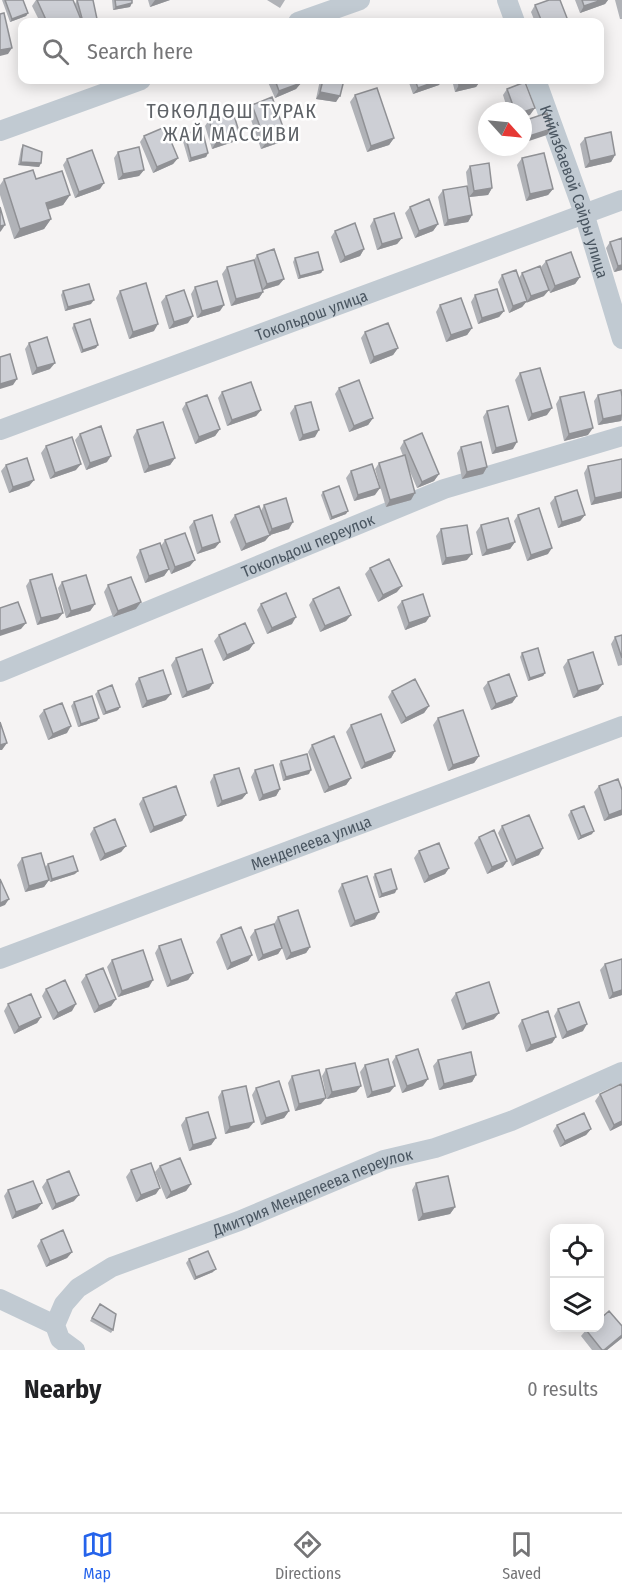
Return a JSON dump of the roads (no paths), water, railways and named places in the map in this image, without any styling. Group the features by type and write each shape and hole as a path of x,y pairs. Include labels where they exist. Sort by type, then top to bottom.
{"street":[{"path":"309,18 360,0"},
{"path":"507,0 514,18"},
{"path":"0,130 130,84"},
{"name":"Кийизбаевой Сайры улица","path":"537,84 584,213 622,339"},
{"name":"Токольдош улица","path":"0,430 622,200"},
{"name":"Токольдош переулок","path":"0,672 444,489 622,436"},
{"name":"Менделеева улица","path":"0,959 622,726"},
{"name":"Дмитрия Менделеева переулок","path":"55,1326 64,1304 78,1288 112,1267 239,1221 384,1160 435,1148 511,1121 622,1072"},
{"path":"0,1299 55,1326 60,1339 75,1350"}],"district":[{"name":"ТӨКӨЛДӨШ ТУРАК ЖАЙ МАССИВИ","path":"232,122"}]}
